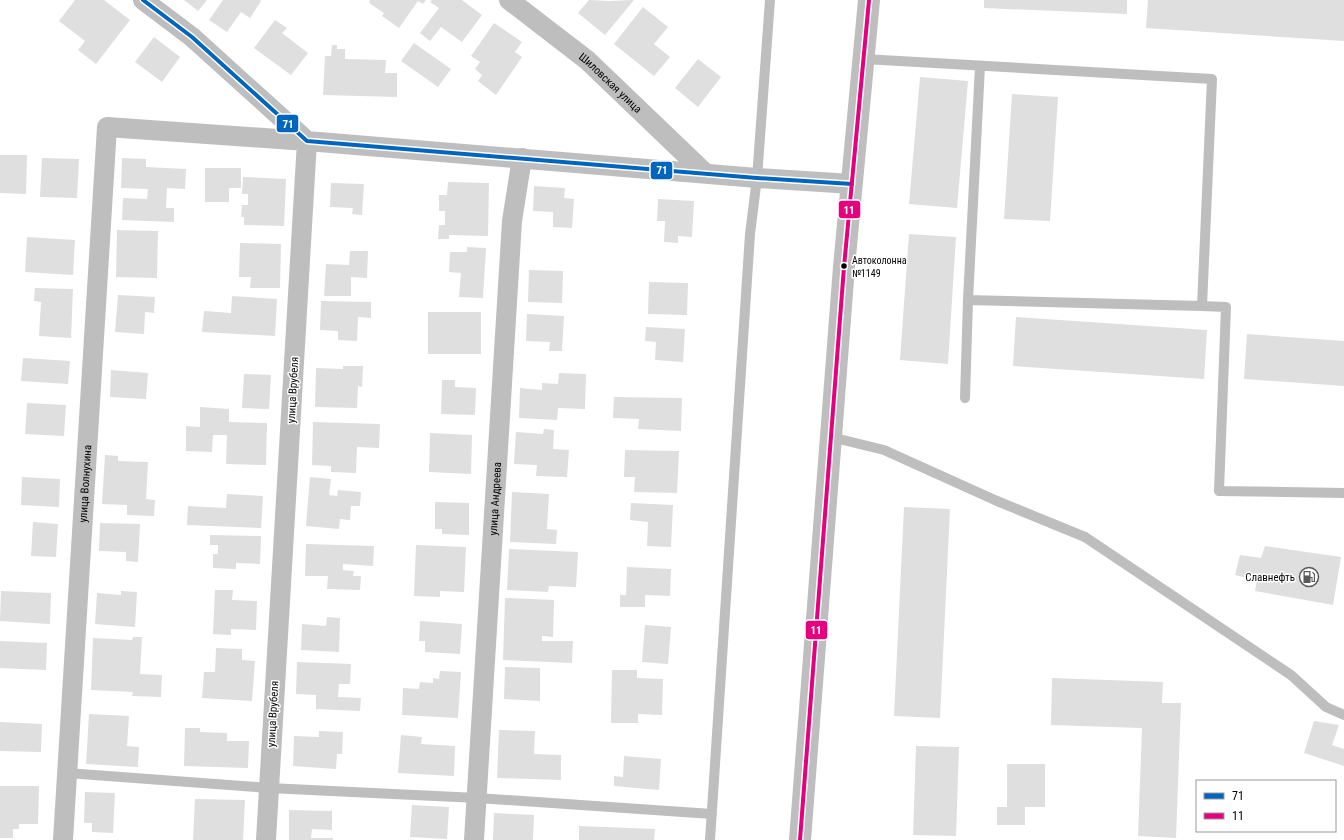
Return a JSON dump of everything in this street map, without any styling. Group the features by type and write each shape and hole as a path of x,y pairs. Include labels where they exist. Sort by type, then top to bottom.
{"street":[{"path":"143,0 192,37 308,141 705,174 852,184"},
{"name":"Шиловская улица","path":"509,0 587,60 705,174"},
{"path":"800,840 844,267 869,0"},
{"name":"улица Волнухина","path":"63,840 107,127 308,141"},
{"name":"улица Врубеля","path":"266,840 308,141"},
{"name":"улица Андреева","path":"474,840 512,221 522,158"}],"lane":[{"path":"710,840 750,234 757,178 770,0"},
{"path":"864,59 1212,79 1202,306"},
{"path":"965,398 968,300 980,66"},
{"path":"968,300 1226,307 1219,491 1344,493"},
{"path":"831,437 884,450 997,501 1085,537 1291,676 1326,707 1344,715"},
{"path":"67,773 269,788 477,798 712,814"}],"building":[{"path":"75,0 104,0 130,20 96,64 78,50 85,41 59,21"},
{"path":"184,0 207,0 198,11"},
{"path":"223,0 261,1 250,18 241,12 227,32 209,20"},
{"path":"370,0 426,0 423,4 418,1 399,28 382,16 384,13 369,3"},
{"path":"432,0 462,0 482,15 462,42 441,27 430,41 420,33 439,8 430,2"},
{"path":"589,0 634,0 605,35 578,13"},
{"path":"984,0 1127,0 1127,14 984,8"},
{"path":"1148,0 1344,0 1344,41 1146,28"},
{"path":"643,7 668,27 654,44 670,57 654,76 614,44"},
{"path":"275,20 287,28 282,33 308,53 291,75 254,48"},
{"path":"494,23 522,42 515,52 522,57 496,95 478,81 482,75 475,69 480,62 471,56"},
{"path":"154,37 180,57 162,82 135,62"},
{"path":"414,43 451,69 438,87 401,61"},
{"path":"332,45 337,45 337,49 345,49 345,59 386,60 385,73 397,73 397,97 323,95 325,56 331,56"},
{"path":"698,59 721,77 698,107 675,88"},
{"path":"920,77 968,81 957,208 909,204"},
{"path":"1012,94 1058,97 1050,221 1004,219"},
{"path":"0,155 27,155 26,194 0,193"},
{"path":"42,158 79,159 77,198 40,197"},
{"path":"122,158 146,159 146,167 186,169 185,189 167,188 166,208 174,208 174,222 122,220 123,198 147,199 148,189 121,188"},
{"path":"205,168 241,168 241,188 229,188 229,202 205,202"},
{"path":"243,177 286,179 284,226 244,225 244,217 241,217 242,205 248,205 248,194 242,194"},
{"path":"448,182 489,183 488,236 449,235 449,239 438,239 439,225 445,225 445,211 439,211 439,195 447,195"},
{"path":"331,183 364,184 362,215 352,214 353,208 330,207"},
{"path":"534,186 565,188 564,198 574,199 572,228 553,227 553,212 533,211"},
{"path":"658,199 694,201 692,237 678,236 678,243 664,242 665,221 657,221"},
{"path":"117,230 158,231 157,278 116,277"},
{"path":"909,234 956,237 948,364 900,360"},
{"path":"27,237 75,240 73,275 25,272"},
{"path":"240,243 281,244 280,288 250,288 251,277 239,277"},
{"path":"467,247 486,248 483,298 459,297 461,273 449,272 450,252 467,252"},
{"path":"350,251 368,251 367,278 351,277 351,296 324,296 326,264 349,265"},
{"path":"529,270 563,271 562,303 528,302"},
{"path":"649,282 688,283 687,315 648,314"},
{"path":"35,288 73,289 71,338 39,336 41,302 34,301"},
{"path":"118,295 155,297 154,313 145,312 144,334 115,332"},
{"path":"232,296 277,299 275,336 202,332 204,311 231,313"},
{"path":"321,301 371,302 371,318 358,317 357,341 338,340 338,331 320,330"},
{"path":"428,312 481,312 481,354 428,354"},
{"path":"527,314 564,316 562,351 549,351 550,342 526,341"},
{"path":"1016,317 1207,330 1204,379 1013,366"},
{"path":"646,327 685,329 683,362 655,360 656,342 645,341"},
{"path":"1247,334 1344,341 1344,386 1244,379"},
{"path":"23,358 70,361 68,384 21,381"},
{"path":"343,366 363,366 362,387 358,386 357,408 315,407 316,368 343,369"},
{"path":"111,370 148,373 146,399 110,397"},
{"path":"559,373 586,374 585,409 558,408 557,420 519,418 520,388 542,390 542,383 558,384"},
{"path":"244,374 271,375 269,409 242,408"},
{"path":"442,380 455,380 455,387 476,388 475,415 441,414"},
{"path":"614,397 682,398 681,431 638,429 639,419 613,418"},
{"path":"27,403 66,405 64,436 25,434"},
{"path":"200,407 229,409 229,422 267,423 266,465 226,464 227,435 213,435 212,452 186,451 186,426 200,427"},
{"path":"313,422 380,424 379,448 357,447 356,473 331,472 331,466 312,465"},
{"path":"544,429 554,430 553,449 569,450 567,477 536,476 537,465 514,464 516,432 543,434"},
{"path":"430,433 472,435 471,474 429,472"},
{"path":"625,450 679,451 677,493 634,492 635,477 624,477"},
{"path":"105,455 118,456 118,461 148,462 146,499 155,500 154,516 127,515 127,505 102,504"},
{"path":"22,477 60,479 59,507 21,505"},
{"path":"310,477 331,479 329,495 337,496 338,490 361,492 360,506 351,506 350,520 340,519 339,529 306,526"},
{"path":"512,492 549,494 547,529 557,530 556,544 510,542"},
{"path":"227,494 263,496 261,528 187,525 188,506 226,508"},
{"path":"435,502 469,503 469,535 442,534 442,529 435,529"},
{"path":"631,503 673,505 671,547 647,546 648,522 630,520"},
{"path":"904,507 950,509 940,718 894,716"},
{"path":"33,522 58,524 56,557 31,556"},
{"path":"100,523 140,524 138,562 126,561 126,552 99,551"},
{"path":"210,535 261,536 260,564 236,563 236,569 213,568 213,554 218,554 218,545 210,545"},
{"path":"306,544 374,546 373,566 343,564 343,570 354,571 353,576 361,576 360,590 327,589 328,576 305,576"},
{"path":"416,545 466,547 464,592 440,591 440,597 414,596"},
{"path":"1265,546 1341,557 1333,605 1255,591 1257,580 1235,575 1240,555 1261,558"},
{"path":"509,549 578,552 576,587 549,586 548,592 507,590"},
{"path":"627,567 671,569 670,596 645,595 645,607 620,607 620,595 626,595"},
{"path":"215,590 233,590 232,600 257,601 256,630 231,629 231,635 213,634"},
{"path":"1,591 51,593 50,624 0,621"},
{"path":"121,591 137,592 135,627 95,624 97,593 121,595"},
{"path":"505,598 554,600 553,637 542,636 542,641 573,641 572,663 503,660"},
{"path":"327,617 340,618 339,652 301,650 302,624 326,626"},
{"path":"420,621 462,624 460,654 425,652 425,641 419,641"},
{"path":"645,625 671,627 668,664 642,662"},
{"path":"133,637 142,637 140,674 162,675 161,697 132,696 133,692 91,690 93,638 132,640"},
{"path":"0,641 47,643 46,670 0,668"},
{"path":"216,648 242,649 242,660 255,661 252,701 202,698 204,672 215,672"},
{"path":"297,662 351,664 350,684 339,684 338,697 361,698 360,711 316,709 316,695 296,694"},
{"path":"505,667 540,668 540,701 504,699"},
{"path":"612,670 637,670 637,678 663,679 662,715 638,714 638,723 611,723"},
{"path":"440,671 461,672 458,718 402,715 403,688 419,689 420,682 433,683 433,678 439,679"},
{"path":"1052,678 1163,682 1162,703 1181,703 1176,838 1138,836 1142,728 1051,725"},
{"path":"89,714 129,716 127,746 139,747 138,767 86,764"},
{"path":"1314,721 1339,725 1332,745 1344,749 1344,766 1304,753"},
{"path":"0,722 42,724 41,752 0,751"},
{"path":"185,728 200,728 200,732 227,733 227,741 249,741 248,768 184,766"},
{"path":"499,730 535,731 534,754 561,755 561,780 497,778"},
{"path":"319,731 343,732 342,754 337,754 336,769 293,766 294,736 319,737"},
{"path":"401,735 422,737 421,744 455,746 454,776 398,773"},
{"path":"916,746 959,747 956,836 913,835"},
{"path":"624,756 661,759 659,790 614,786 614,776 623,777"},
{"path":"1007,764 1045,764 1045,807 1025,807 1025,825 997,825 997,807 1007,807"},
{"path":"0,786 39,786 38,824 19,824 19,829 13,829 13,838 0,838"},
{"path":"85,792 115,793 113,833 92,832 92,823 84,823"},
{"path":"195,799 245,800 243,840 193,840"},
{"path":"412,805 449,807 447,839 410,837"},
{"path":"289,810 332,811 332,830 312,829 311,838 333,838 333,840 289,840"},
{"path":"494,813 534,815 533,840 493,840"},
{"path":"579,826 655,829 654,840 579,840"}],"transit line":[{"name":"71","path":"143,0 192,37 307,141 757,178 852,184"},
{"name":"11","path":"800,840 844,267 869,0"}],"place":[{"name":"Автоколонна №1149","path":"844,266"},
{"name":"Cлавнефть","path":"1309,577"}]}
